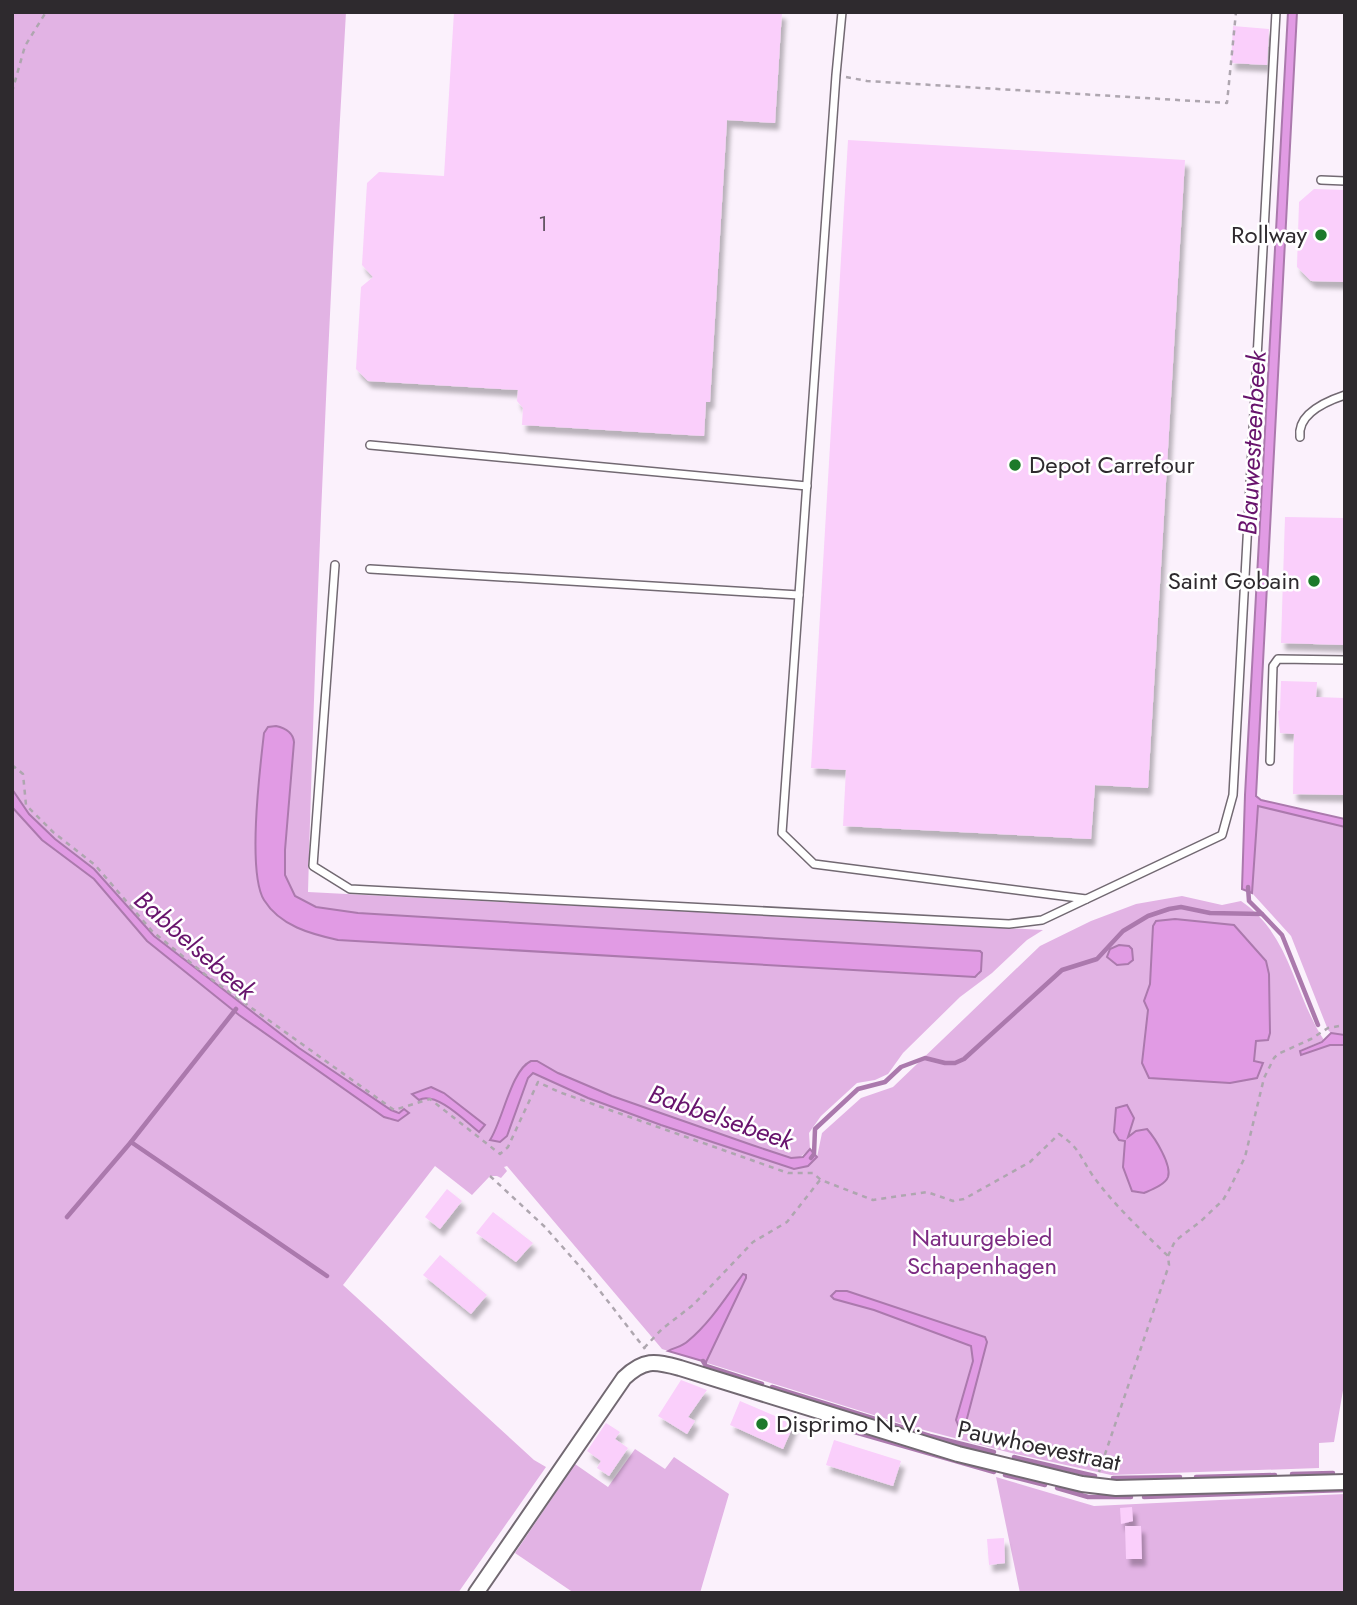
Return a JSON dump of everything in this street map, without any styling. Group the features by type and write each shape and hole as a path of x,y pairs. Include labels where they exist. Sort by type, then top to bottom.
{"street":[{"name":"Pauwhoevestraat","path":"648,1363 680,1368 958,1454 1095,1486 1116,1488 1345,1482"},
{"path":"476,1593 624,1378 639,1366 648,1363"}],"lane":[{"path":"842,12 782,834 814,863 1087,899"},
{"path":"335,565 313,866 349,889 1009,924 1042,920 1222,835 1233,795 1276,12"},
{"path":"1321,180 1345,181"},
{"path":"1300,437 1299,430 1306,417 1325,402 1345,395"},
{"path":"370,445 807,486"},
{"path":"370,569 799,595"},
{"path":"1270,761 1275,662 1278,659 1345,660"}],"path":[{"path":"12,92 25,46 46,12"},
{"path":"836,75 867,81 1227,103 1236,12"},
{"path":"12,765 23,774 26,805 53,832 95,865 152,931 207,976 394,1110 430,1099 500,1154 508,1147 538,1082 559,1092 788,1173 813,1173 821,1180 873,1199 927,1192 953,1201 964,1199 1030,1162 1059,1134 1074,1144 1093,1176 1168,1256"},
{"path":"1095,1486 1169,1265 1168,1256 1175,1241 1202,1221 1223,1200 1245,1157 1264,1078 1274,1058 1328,1028 1345,1025"},
{"path":"490,1176 545,1227 589,1277 644,1348 648,1363"},
{"path":"644,1348 662,1329 693,1305 753,1242 787,1222 821,1180"}],"green space":[{"name":"Natuurgebied Schapenhagen","path":"15,12 346,12 324,452 308,892 1043,930 1027,940 992,973 960,997 903,1053 888,1074 875,1080 857,1083 821,1116 809,1133 810,1149 799,1158 791,1158 612,1096 537,1061 527,1062 517,1075 493,1141 533,1073 588,1098 661,1125 794,1169 808,1166 817,1157 822,1133 861,1098 893,1087 1040,946 1091,921 1136,904 1182,896 1222,905 1241,901 1271,930 1324,1040 1301,1050 1302,1055 1330,1045 1345,1045 1345,1379 1334,1442 1319,1443 1319,1468 1111,1475 1011,1453 909,1426 662,1349 507,1166 504,1167 507,1171 501,1178 490,1176 472,1195 435,1166 343,1285 534,1460 546,1467 458,1593 12,1593 12,807 42,840 94,879 147,941 239,1015 384,1117 391,1120 401,1112 391,1110 299,1048 154,936 94,869 55,839 29,814 12,789 12,20","holes":["262,749 285,850 285,875 295,896 316,907 358,913 980,951 979,975 975,977 338,940 307,932 270,909 259,886 255,848","436,1089 484,1125 479,1132 442,1103 434,1099 419,1099 413,1094"]},
{"path":"1258,806 1345,827 1345,1035 1332,1034 1328,1030 1291,936 1252,893"},
{"path":"635,1449 665,1469 674,1457 729,1494 700,1593 574,1593 515,1553 575,1464 608,1487"},
{"path":"996,1477 1094,1506 1345,1494 1345,1593 1020,1593"}],"shaded area":[{"path":"1288,12 1297,12 1256,796 1261,800 1345,819 1345,827 1258,806 1252,893 1242,889 1245,795"},
{"path":"276,726 288,731 294,742 285,875 295,896 316,907 358,913 980,951 981,971 975,977 338,940 307,932 287,922 271,909 259,886 256,867 256,819 264,733 268,727"},
{"path":"12,789 29,814 55,839 94,869 154,936 299,1048 391,1110 399,1113 404,1109 409,1113 398,1121 384,1117 239,1015 147,941 94,879 42,840 12,807"},
{"path":"1175,919 1234,925 1266,961 1269,974 1270,1033 1268,1040 1256,1041 1254,1061 1263,1063 1257,1078 1230,1083 1149,1078 1142,1063 1148,1010 1144,1001 1150,984 1153,926 1156,921"},
{"path":"1119,945 1132,949 1133,960 1128,964 1117,965 1107,957 1110,949"},
{"path":"1331,1033 1345,1035 1345,1045 1330,1045 1301,1055 1300,1051 1322,1042"},
{"path":"531,1061 537,1061 612,1096 752,1145 791,1158 803,1157 810,1149 817,1157 808,1166 794,1169 661,1125 588,1098 533,1073 528,1078 507,1136 500,1142 490,1140 518,1074"},
{"path":"431,1087 444,1093 485,1125 479,1132 442,1103 426,1098 419,1100 412,1094"},
{"path":"1127,1105 1134,1118 1128,1137 1136,1131 1147,1129 1168,1166 1166,1180 1144,1193 1132,1191 1123,1167 1125,1141 1119,1140 1114,1132 1116,1108"},
{"path":"743,1274 746,1278 706,1362 668,1351 683,1345 696,1334"},
{"path":"836,1291 847,1291 985,1337 987,1342 965,1426 959,1427 956,1420 973,1361 971,1346 874,1310 834,1299 831,1296"}],"building":[{"path":"454,12 782,12 775,123 727,120 710,402 706,402 704,436 522,425 523,408 517,401 518,390 368,381 356,369 361,287 373,277 362,265 367,183 379,172 444,176"},
{"path":"1233,26 1269,29 1267,65 1231,63"},
{"name":"Depot Carrefour","path":"848,140 1185,160 1148,788 1095,785 1091,839 843,826 846,770 811,768"},
{"name":"Rollway","path":"1314,189 1345,190 1345,282 1311,281 1297,267 1299,202"},
{"name":"Saint Gobain","path":"1285,517 1345,518 1345,645 1281,643"},
{"path":"1281,681 1317,682 1316,697 1345,698 1345,795 1293,794 1294,734 1280,733 1278,711"},
{"path":"447,1189 462,1201 440,1229 425,1217"},
{"path":"493,1212 533,1243 516,1262 476,1233"},
{"path":"440,1255 487,1295 471,1314 423,1275"},
{"path":"681,1380 707,1390 688,1417 695,1421 687,1434 658,1416"},
{"name":"Disprimo N.V.","path":"740,1401 794,1424 783,1449 730,1425"},
{"path":"606,1423 620,1432 615,1439 628,1448 609,1476 597,1468 601,1461 587,1451"},
{"path":"834,1440 901,1461 893,1486 826,1465"},
{"path":"1132,1507 1133,1521 1121,1524 1120,1508"},
{"path":"1125,1526 1141,1526 1142,1559 1126,1559"},
{"path":"1004,1538 1005,1563 989,1565 987,1539"}],"waterway":[{"name":"Blauwesteenbeek","path":"1248,887 1249,901 1262,914"},
{"name":"Babbelsebeek","path":"811,1158 814,1154 815,1129 858,1089 885,1082 901,1067 925,1058 945,1063 964,1059 1062,970 1097,959 1123,931 1148,916 1169,909 1181,907 1210,913 1262,914 1282,935 1318,1025"},
{"path":"67,1217 131,1142 236,1009"},
{"path":"131,1142 327,1276"},
{"path":"703,1361 706,1366 762,1384"},
{"path":"772,1387 930,1436 994,1452"},
{"path":"837,1427 994,1472"},
{"path":"1014,1457 1095,1476"},
{"path":"1292,1474 1333,1473"},
{"path":"1005,1475 1045,1485"},
{"path":"1196,1477 1275,1475"},
{"path":"1113,1478 1180,1477"},
{"path":"1057,1488 1088,1497 1131,1497"},
{"path":"1144,1497 1345,1490"}],"place":[{"name":"Rollway","path":"1321,235"},
{"name":"Depot Carrefour","path":"1015,465"},
{"name":"Saint Gobain","path":"1314,581"},
{"name":"Disprimo N.V.","path":"762,1424"}]}
